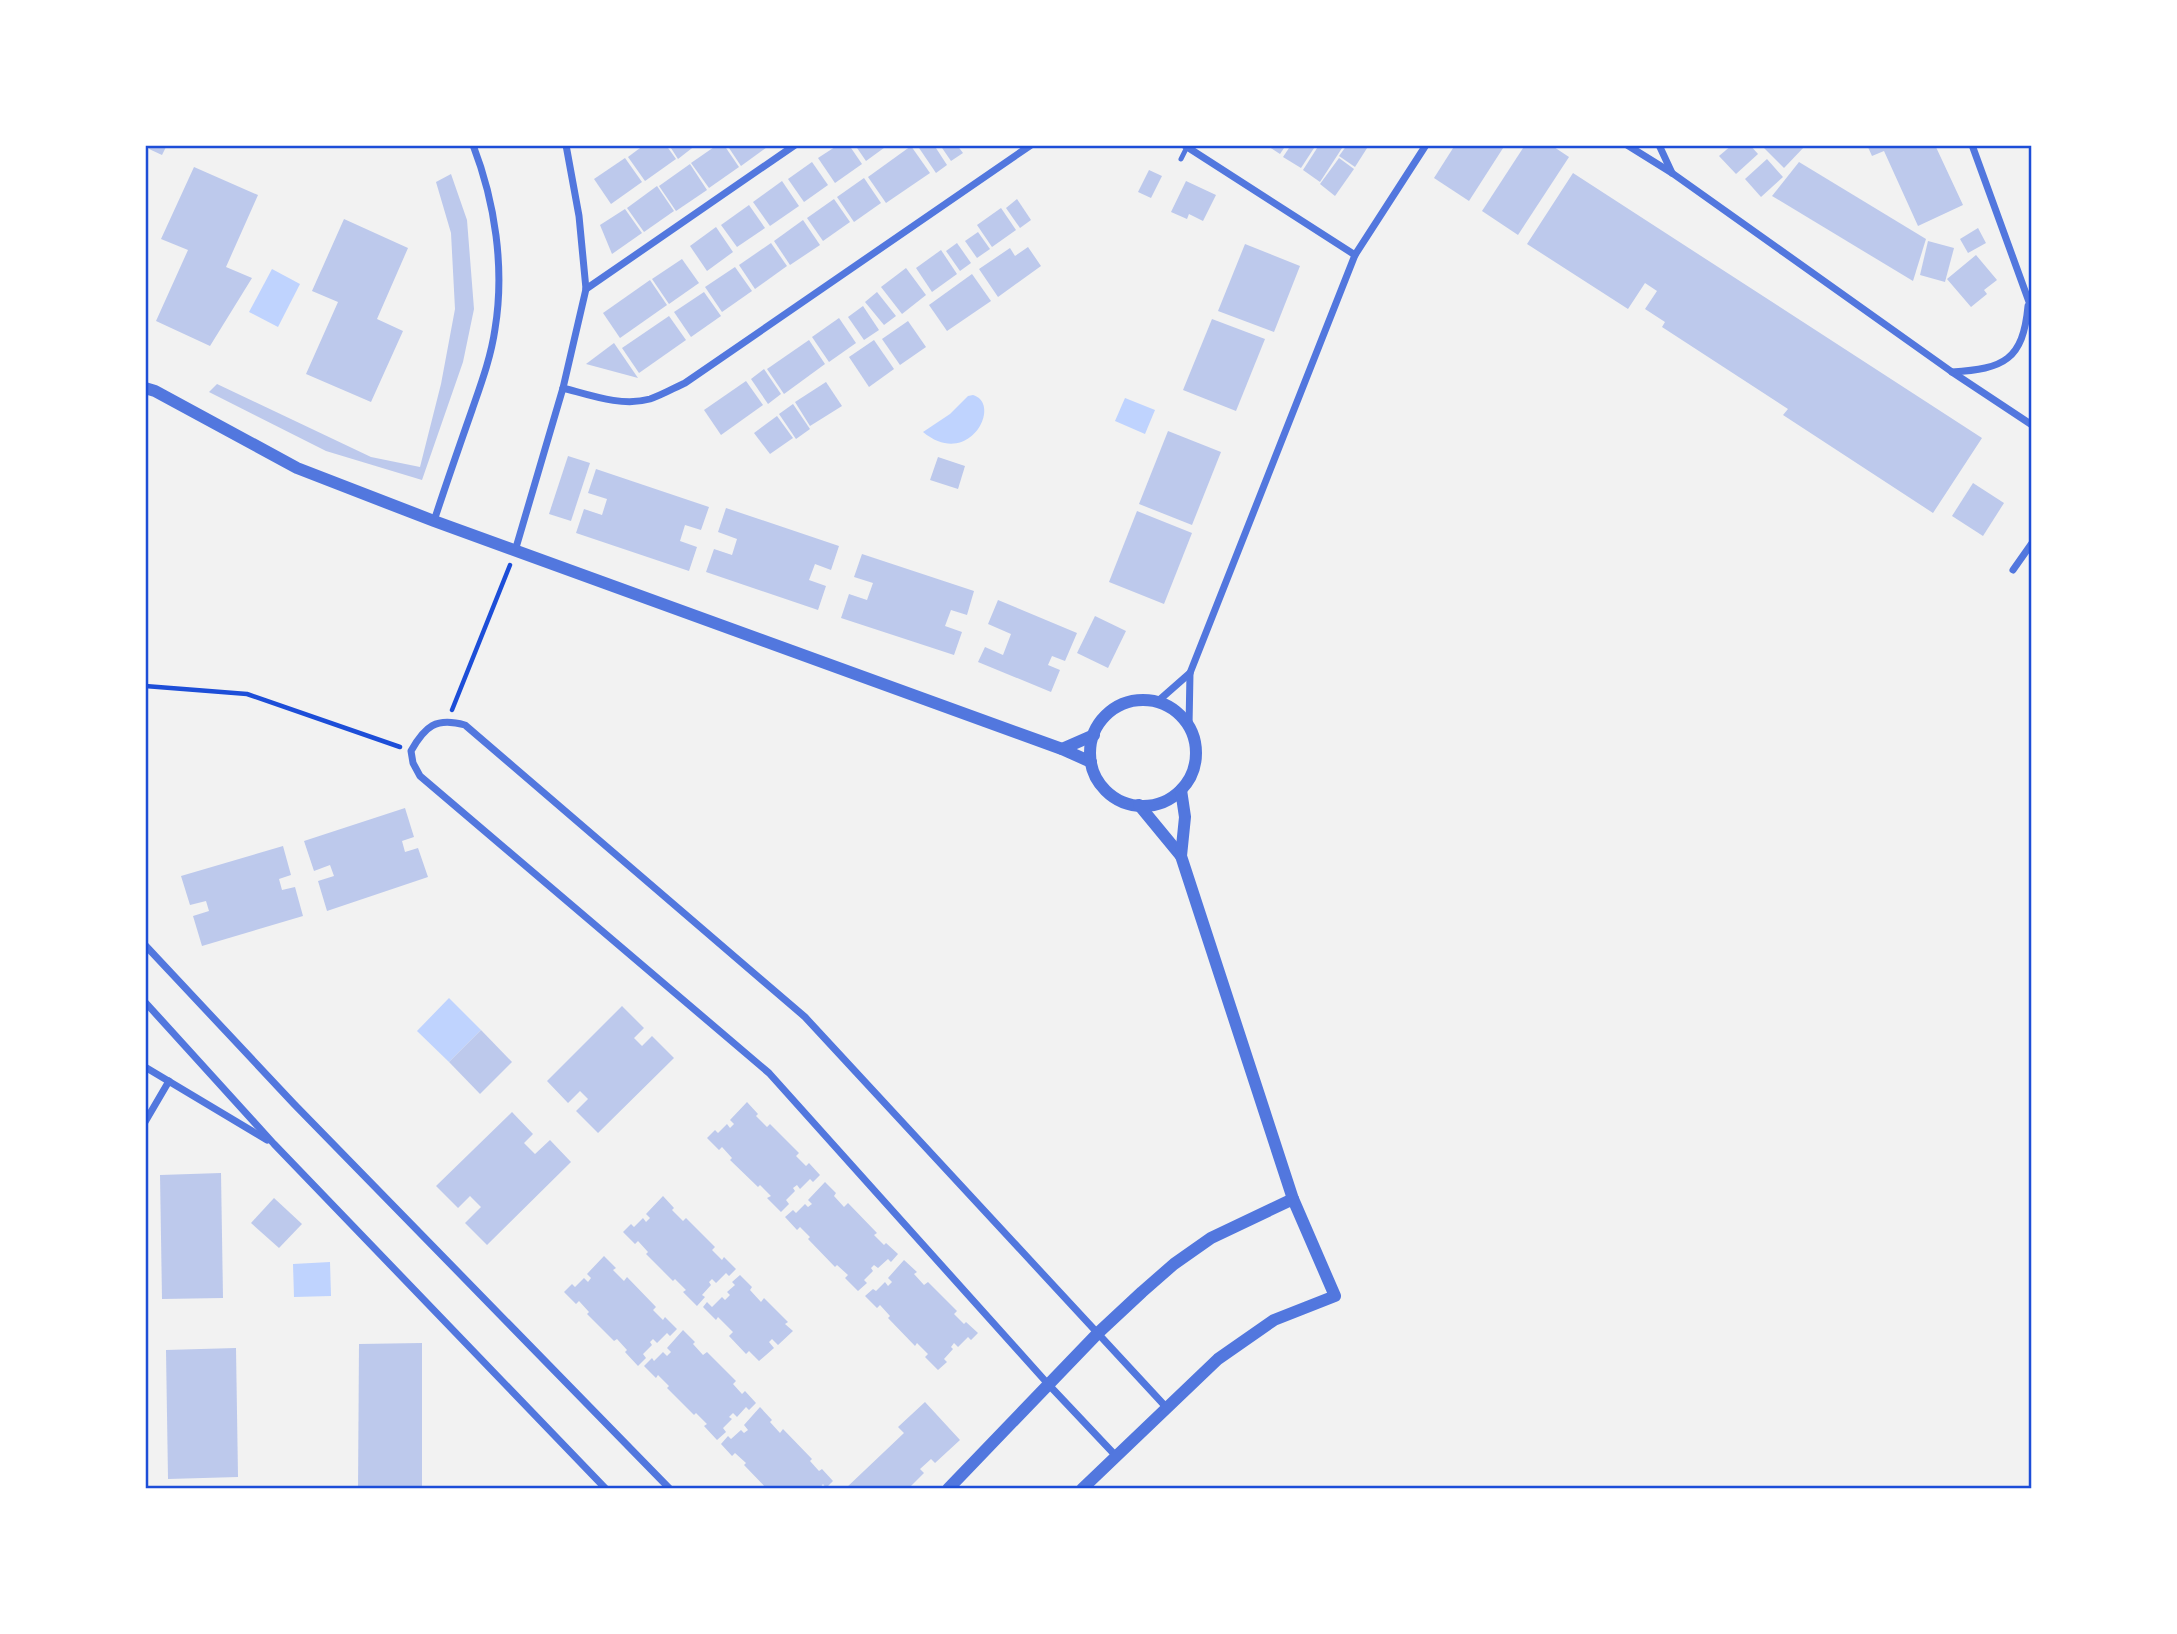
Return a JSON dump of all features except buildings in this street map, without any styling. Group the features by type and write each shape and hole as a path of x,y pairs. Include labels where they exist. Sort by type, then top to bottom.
{"street":[{"path":"433,521 486,369 495,328 499,282 495,226 482,167 473,145"},
{"path":"515,551 563,388 586,289 579,216 566,145"},
{"path":"586,289 795,145"},
{"path":"563,388 625,401 649,399 685,383 1031,145"},
{"path":"1189,726 1190,673 1355,255 1426,145"},
{"path":"1627,145 1672,173 1952,372 2032,425"},
{"path":"1660,145 1672,173"},
{"path":"1952,372 1990,367 2014,353 2026,330 2030,306 1972,145"},
{"path":"1185,146 1355,255"},
{"path":"145,378 150,389 297,468 433,521 1062,749 1091,762"},
{"path":"2013,570 2032,543"},
{"path":"1157,702 1190,673"},
{"path":"1136,701 1157,702 1178,712 1189,726 1195,742 1191,776 1181,790 1161,802 1139,806 1118,800 1105,790 1096,777 1091,762 1094,735 1104,717 1116,707 1136,701"},
{"path":"1116,1456 769,1073 420,776 413,763 411,751 428,728 448,720 465,725 806,1017 1166,1407"},
{"path":"1062,749 1094,735"},
{"path":"1181,790 1185,817 1181,856"},
{"path":"1082,1489 1218,1359 1273,1320 1335,1296 1293,1199 1181,856 1139,806"},
{"path":"145,945 304,1114 670,1489"},
{"path":"145,1002 274,1144 606,1489"},
{"path":"145,1068 274,1144"},
{"path":"145,1122 169,1081"},
{"path":"948,1489 1098,1334 1166,1271 1211,1238 1293,1199"}],"lane":[{"path":"1181,159 1185,146"}],"path":[{"path":"448,720 515,551"},
{"path":"145,686 247,694 411,751"}],"water":[{"path":"272,269 300,284 278,327 249,312"},
{"path":"973,395 981,401 984,410 982,421 967,439 954,444 940,442 923,432 950,414 968,396"},
{"path":"1125,398 1155,410 1145,434 1115,421"},
{"path":"449,998 481,1030 449,1062 417,1031"},
{"path":"330,1262 331,1296 294,1297 293,1264"}]}
